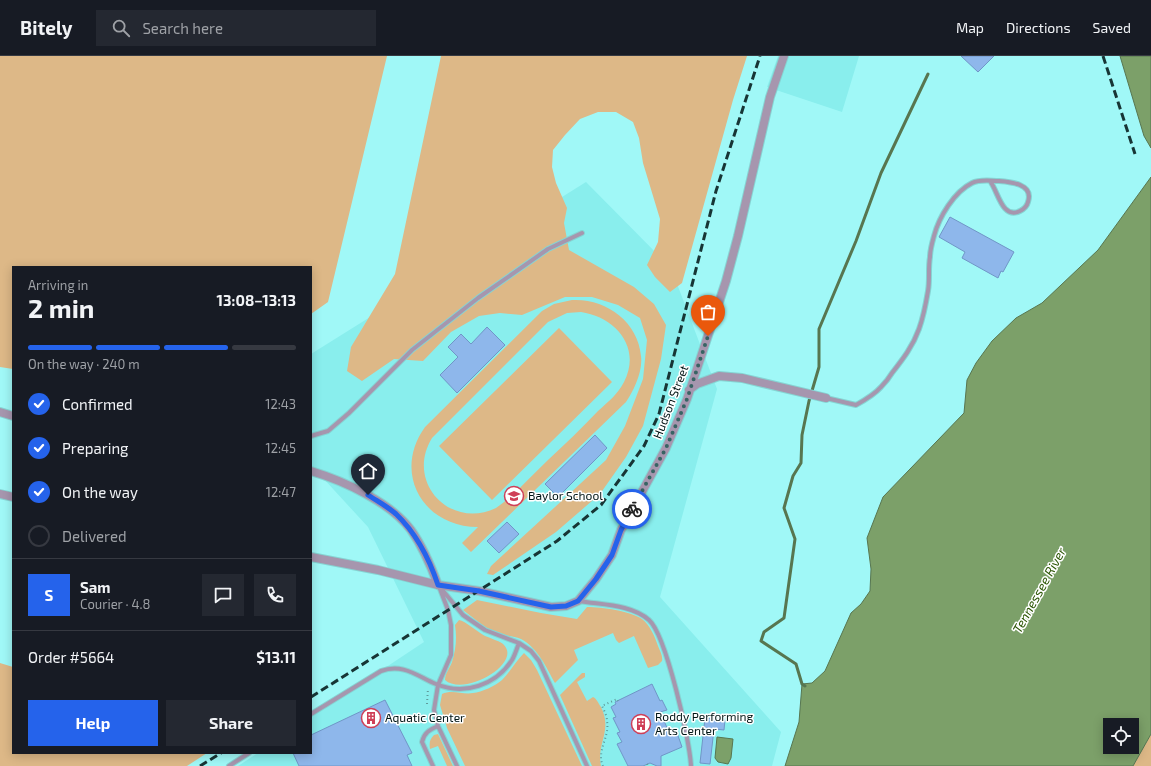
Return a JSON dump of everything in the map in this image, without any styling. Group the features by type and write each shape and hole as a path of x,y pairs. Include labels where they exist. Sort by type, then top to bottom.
{"street":[{"name":"Hudson Street","path":"578,601 596,579 612,555 621,530 666,448 689,390 726,281 738,236 770,97 784,56"},
{"path":"689,390 697,384 719,376 742,378 826,398"},
{"path":"0,412 12,416"},
{"path":"312,471 368,495 394,513 410,529 419,542 431,564 438,585"},
{"path":"0,494 12,497"},
{"path":"312,557 378,570 438,585 479,591 551,607 566,606 578,601"}],"lane":[{"path":"826,398 856,404 868,398 881,387 910,350 920,329 928,290 930,257 934,235 946,209 961,190 978,181 990,181 1010,182 1019,184 1024,187 1028,193 1029,198 1026,207 1018,212 1011,212 1004,208 995,187 990,181"},
{"path":"312,436 328,431 349,413 412,350 478,298 548,249 582,232"},
{"path":"438,585 463,615 485,630 519,643 531,651 539,660 587,766"},
{"path":"438,585 448,610 451,625 451,655 438,685 434,710 438,726 457,766"},
{"path":"578,601 614,606 639,614 650,621 657,632 664,649 677,697 690,754 691,766"},
{"path":"312,713 390,668 415,673 438,685 466,689 477,688 493,679 504,670 513,659 519,643"},
{"path":"433,766 422,742 424,735 438,726"},
{"path":"229,766 247,754"}],"path":[{"path":"603,766 600,754 607,732 608,720 602,706 617,699 618,701"}],"shaded area":[{"path":"0,56 387,56 328,302 312,313 312,266 12,266 12,369 0,367"},
{"path":"441,56 747,56 733,100 682,283 670,292 655,277 647,265 658,242 660,219 643,163 639,138 633,122 616,112 598,112 580,119 553,150 552,167 556,183 567,208 564,223 569,250 634,287 654,304 666,325 661,359 643,426 626,457 600,494 556,532 493,575 487,574 491,566 606,460 625,426 643,379 647,340 640,318 618,305 592,297 565,297 522,315 500,313 479,316 451,332 423,361 394,359 362,381 347,371 351,347 395,274"},
{"path":"778,56 859,56 842,112 767,87"},
{"name":"Baylor School","path":"586,182 671,268 717,389 660,597 781,732 772,766 238,766 256,754 312,754 312,716 424,642 368,527 312,466 312,353"},
{"path":"572,300 584,300 608,308 627,322 639,343 641,368 637,380 626,402 471,552 462,543 478,527 459,525 442,518 428,507 418,494 413,479 412,462 416,445 425,427 542,311 554,304","holes":["581,312 605,320 614,327 622,336 627,346 630,357 629,369 622,386 616,394 516,491 496,508 479,513 463,513 448,507 437,498 428,485 424,471 425,455 432,438 548,322 567,313"]},
{"path":"559,328 612,382 492,500 439,446"},
{"path":"477,600 577,619 587,607 608,609 637,616 645,622 654,635 662,661 658,665 648,668 634,636 619,643 613,633 574,650 578,660 555,683 541,658 527,643 521,639 490,630 463,610"},
{"path":"459,620 468,624 485,636 503,644 507,653 505,661 498,669 477,681 465,684 454,684 445,680 455,648 455,625"},
{"path":"524,653 531,660 537,670 582,766 465,766 447,728 440,705 442,694 450,692 473,693 492,686 508,674"},
{"path":"0,663 12,667 12,754 205,754 187,766 0,766"},
{"path":"582,673 585,673 585,677 577,682 587,701 593,697 601,707 604,715 605,730 600,758 601,766 592,766 560,695"},
{"path":"438,734 453,766 447,766 438,746 430,749 431,739 434,735"},
{"path":"1151,734 1151,766 1133,766"}],"water":[{"path":"1120,56 1151,56 1151,148 1144,136"},
{"name":"Tennessee River","path":"1151,177 1151,734 1133,766 785,766 799,722 802,684 812,683 825,671 851,613 861,604 870,591 871,569 867,538 883,497 964,413 967,380 976,363 992,341 1016,318 1042,303 1098,250"},
{"path":"717,737 733,739 731,758 728,764 718,762 715,758"}],"building":[{"path":"961,56 994,56 978,72"},
{"path":"950,217 1014,252 998,278 962,258 965,252 939,237"},
{"path":"487,327 505,345 457,393 440,375 458,357 448,347 461,334 471,344"},
{"path":"595,435 607,448 558,497 545,484"},
{"path":"507,522 519,534 499,553 487,541"},
{"name":"Roddy Performing Arts Center","path":"652,684 660,701 662,700 667,710 660,712 669,732 676,730 682,747 661,756 661,766 650,763 643,766 628,766 617,744 622,742 617,733 620,732 613,718 616,717 611,707 616,704 615,702"},
{"name":"Aquatic Center","path":"385,700 412,753 407,755 412,766 299,766 293,754 312,754 312,735"},
{"path":"705,718 725,720 724,730 714,729 710,764 700,763"}],"waterway":[{"path":"805,686 802,684 796,664 761,641 764,632 784,618 795,539 784,508 793,476 801,463 802,435 809,401 819,367 819,329 856,241 881,173 928,74"}],"railway":[{"path":"312,696 557,541 601,505 644,446 659,414 716,191 760,56"},
{"path":"1103,56 1135,154"},
{"path":"200,766 219,754"}],"way so far":[{"path":"632,509 666,448 687,399 708,336"}],"place":[{"name":"Baylor School","path":"514,496"},
{"name":"Aquatic Center","path":"371,718"},
{"name":"Roddy Performing Arts Center","path":"641,724"}],"route":[{"path":"368,495 394,513 410,529 431,564 438,585 479,591 551,607 566,606 578,601 596,579 612,555 621,530 632,509"}]}
